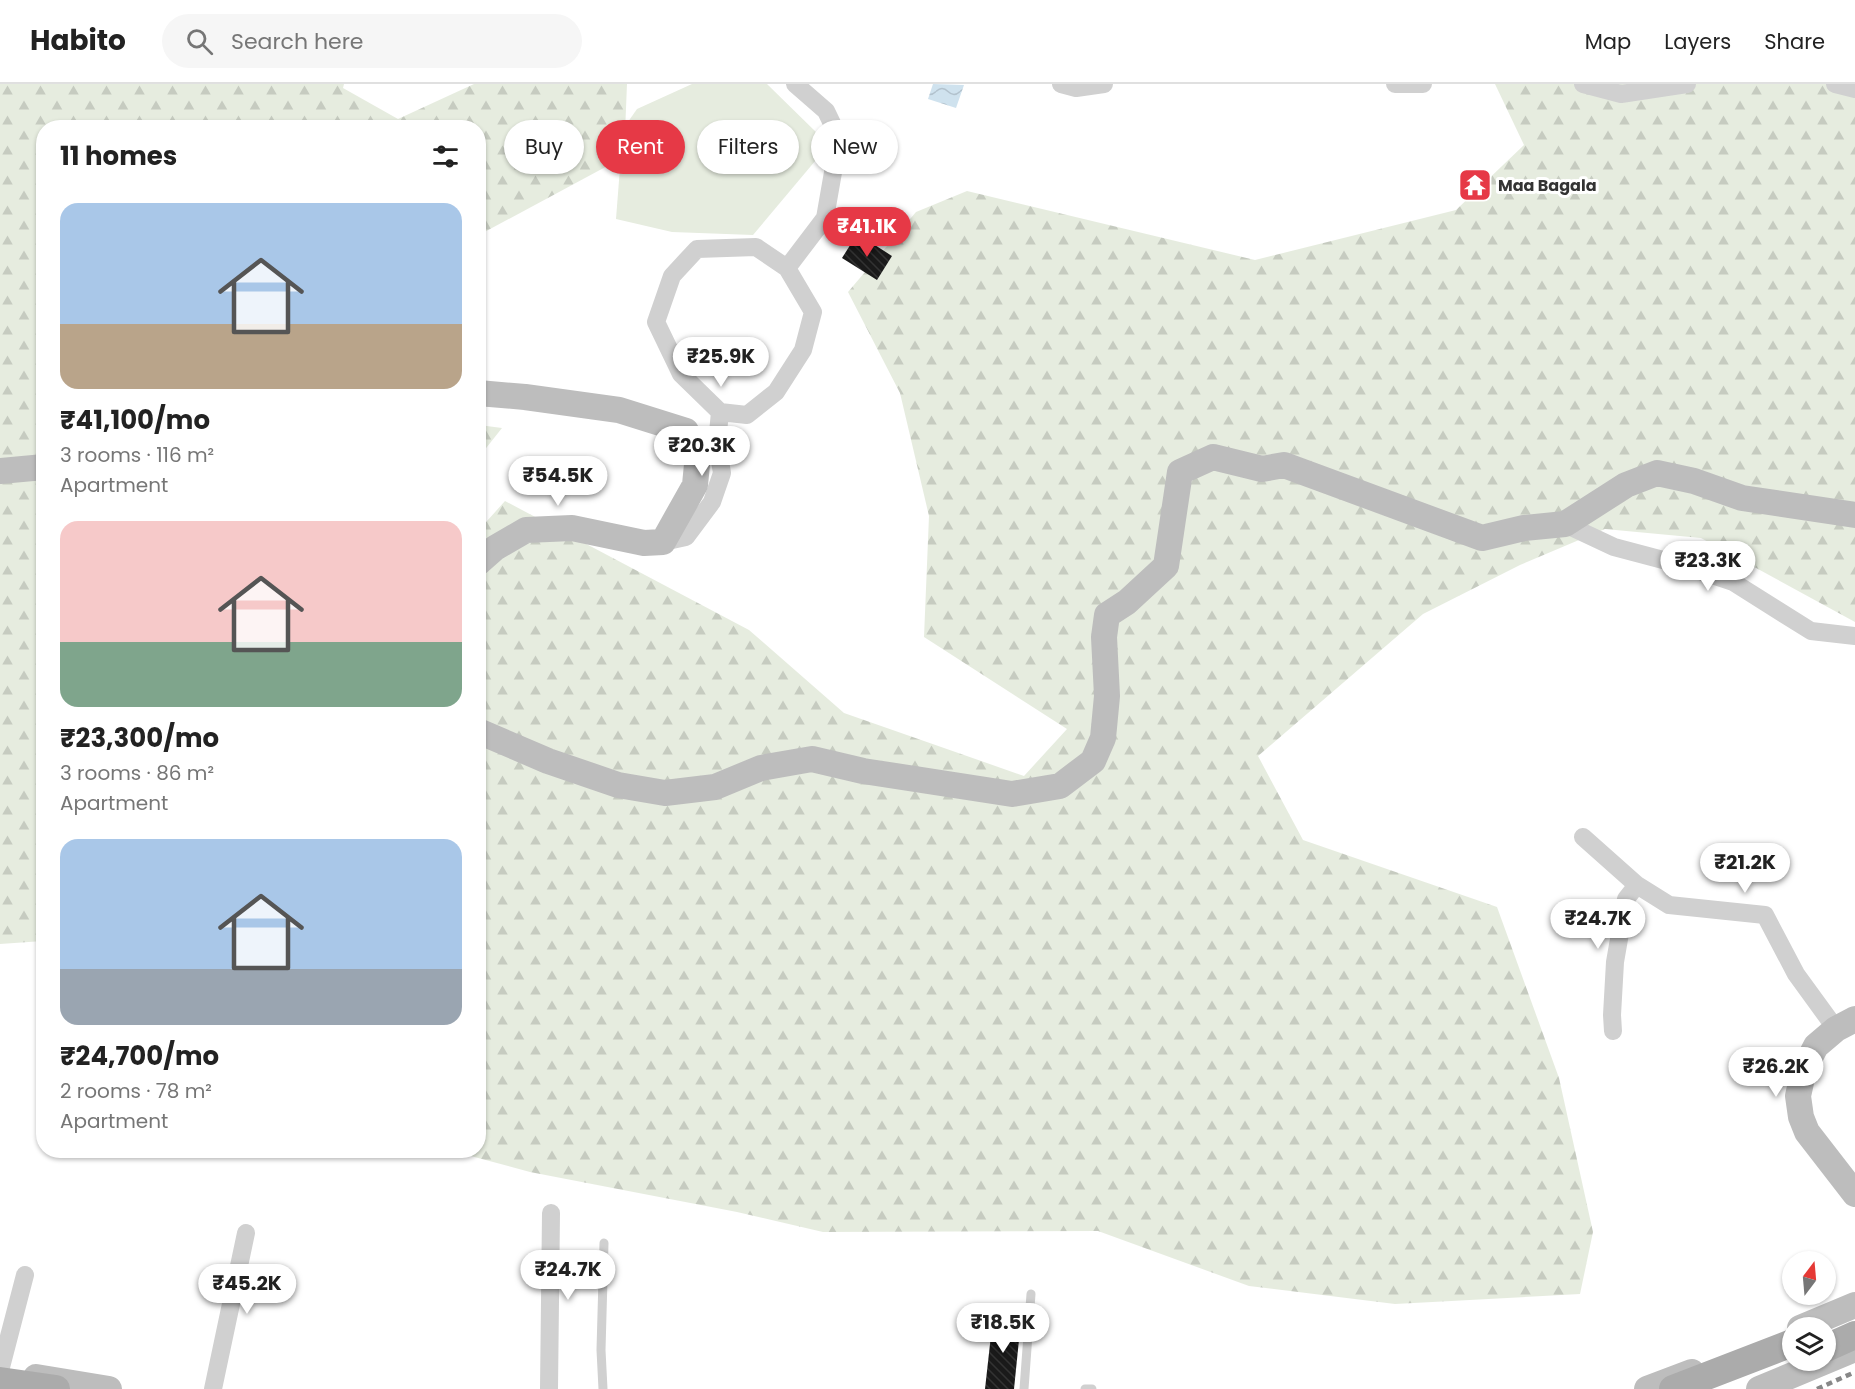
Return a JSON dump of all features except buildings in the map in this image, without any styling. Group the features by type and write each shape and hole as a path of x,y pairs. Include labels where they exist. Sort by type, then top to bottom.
{"main road":[{"path":"1836,1326 1855,1318"},
{"path":"1836,1344 1855,1335"},
{"path":"1673,1389 1782,1347"},
{"path":"1728,1389 1782,1366"},
{"path":"0,1381 56,1389"}],"street":[{"path":"788,268 825,218 839,138 826,111 795,84"},
{"path":"1061,84 1076,88 1104,84"},
{"path":"1395,84 1423,84"},
{"path":"1583,84 1621,94 1687,84"},
{"path":"1835,84 1855,89"},
{"path":"756,247 788,268 813,312 803,350 776,392 747,415 720,412 681,374 656,321 672,276 697,249 756,247"},
{"path":"486,394 619,410 686,431 698,454 696,485 663,542"},
{"path":"486,556 526,530 572,528 644,543 686,537 712,502 722,473 717,443 720,412"},
{"path":"486,734 548,761 618,785 665,793 715,787 761,768 812,759 863,771 1012,794 1060,786 1093,761 1103,738 1107,696 1104,637 1107,615 1127,602 1166,566 1180,472 1213,457 1262,469 1284,465 1482,538 1524,528 1565,524 1626,485 1657,473 1694,481 1742,498 1855,515"},
{"path":"0,471 36,468"},
{"path":"1565,524 1614,547 1682,565 1733,582 1811,631 1855,636"},
{"path":"1583,837 1636,885 1669,905 1765,915 1796,975 1845,1024 1816,1046 1804,1069 1798,1096 1801,1117 1807,1132 1855,1194"},
{"path":"1613,1031 1617,951 1626,899 1636,885"},
{"path":"549,1389 551,1213"},
{"path":"213,1389 246,1233"},
{"path":"25,1275 0,1371 109,1389"},
{"path":"1826,1317 1855,1305"},
{"path":"1647,1389 1782,1334"},
{"path":"1759,1389 1855,1349"}],"lane":[{"path":"603,1389 601,1350 604,1243"},
{"path":"1024,1389 1031,1294"},
{"path":"1085,1389 1092,1389"}],"green space":[{"path":"0,84 344,84 343,88 398,119 474,84 627,84 626,120 596,120 596,172 486,231 486,120 36,120 36,941 0,944"},
{"path":"692,84 767,84 811,127 811,166 753,235 672,232 616,219 620,174 685,174 685,120 629,120 637,109"},
{"path":"1495,84 1855,84 1855,622 1701,538 1605,529 1520,565 1423,614 1258,756 1303,840 1497,907 1559,1078 1593,1232 1580,1294 1395,1304 1249,1286 1098,1231 823,1232 737,1212 530,1172 478,1158 486,1158 486,522 505,501 749,630 844,713 1024,776 1067,729 924,637 929,516 900,393 848,292 916,212 967,191 1255,260 1456,210 1524,145"},
{"path":"486,426 502,428 486,448"}],"water":[{"path":"933,84 964,85 956,108 928,99"}],"railway":[{"path":"1817,1389 1855,1372"}],"place":[{"name":"Maa Bagala","path":"1475,185"}]}
